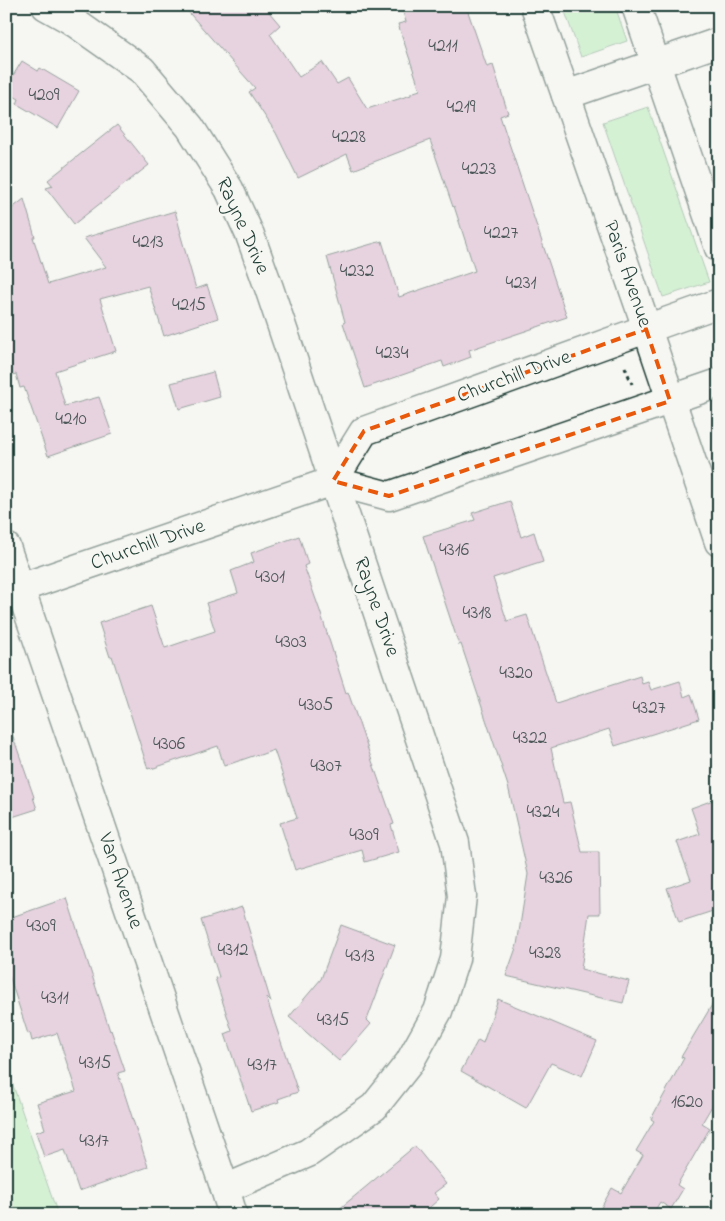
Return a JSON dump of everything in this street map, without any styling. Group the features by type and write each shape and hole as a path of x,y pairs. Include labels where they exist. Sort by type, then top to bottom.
{"street":[{"name":"Rayne Drive","path":"46,6 71,20 142,70 190,127 229,189 250,235 455,843 462,896 455,959 438,1011 409,1063 374,1107 308,1154 225,1189"},
{"name":"Paris Avenue","path":"535,6 719,542"},
{"path":"636,6 719,248"},
{"path":"566,94 719,42"},
{"name":"Churchill Drive","path":"20,588 333,481 364,431 719,303"},
{"path":"333,481 389,496 719,384"},
{"name":"Van Avenue","path":"6,547 233,1215"}],"path":[{"path":"624,363 633,386"}],"highlighted area":[{"path":"646,329 670,401 389,496 333,481 364,431"}],"green space":[{"path":"563,6 615,6 627,41 581,57"},
{"path":"648,107 709,282 663,297 603,122"},
{"path":"6,1065 58,1215 6,1215"}],"building":[{"path":"183,6 264,6 280,25 270,34 299,77 322,62 337,84 348,78 367,109 411,95 411,93 420,90 398,24 406,22 401,6 466,6 487,67 493,65 508,113 500,116 567,317 469,350 471,357 444,367 442,361 365,388 343,323 345,322 327,257 382,241 399,297 475,271 430,140 353,170 347,154 298,178 276,133 249,92 255,88"},
{"path":"22,61 38,71 40,68 79,91 58,128 17,104 19,99 6,92 6,87"},
{"path":"117,125 149,165 74,224 46,188 53,186 48,180"},
{"path":"24,199 35,237 33,237 48,284 106,267 84,238 175,211 196,289 207,285 218,318 164,336 148,286 100,299 116,351 55,371 65,406 99,397 112,434 48,456 24,387 20,388 16,374 6,377 6,213"},
{"path":"213,372 220,397 179,409 171,383"},
{"path":"510,501 521,537 534,532 543,562 493,578 507,621 527,615 556,703 640,676 642,684 648,682 651,690 680,681 684,697 691,694 699,719 615,746 609,729 551,748 563,803 570,802 582,852 599,852 600,914 589,914 581,969 629,981 623,1003 506,976 517,945 528,874 508,786 423,536 475,520 472,513"},
{"path":"299,536 308,564 304,566 346,693 348,692 394,824 391,825 399,852 365,862 362,850 295,870 280,823 297,818 274,750 224,766 218,746 148,769 112,656 110,657 99,623 151,606 165,648 215,631 206,603 238,593 231,571 254,562 251,553"},
{"path":"10,728 37,809 6,819 6,729"},
{"path":"719,798 719,909 679,922 667,888 691,880 677,842 700,834 691,808"},
{"path":"67,898 110,1031 125,1071 118,1073 148,1167 79,1191 65,1150 44,1157 36,1132 45,1129 37,1103 76,1091 57,1033 32,1041 30,1033 28,1034 6,966 6,919"},
{"path":"242,907 271,1002 266,997 298,1092 278,1099 279,1102 251,1111 225,1034 232,1031 215,978 219,977 201,920"},
{"path":"341,925 395,945 367,1020 371,1024 339,1061 289,1017 321,979"},
{"path":"719,993 719,1094 702,1123 710,1128 677,1185 683,1189 671,1209 660,1202 654,1212 659,1215 597,1215 612,1188 621,1193 643,1155 636,1151 654,1121 651,1119 684,1058 681,1057"},
{"path":"498,999 597,1041 582,1076 551,1063 526,1108 461,1071 478,1040 483,1043"},
{"path":"415,1146 446,1184 434,1193 439,1199 421,1215 332,1215"}]}
